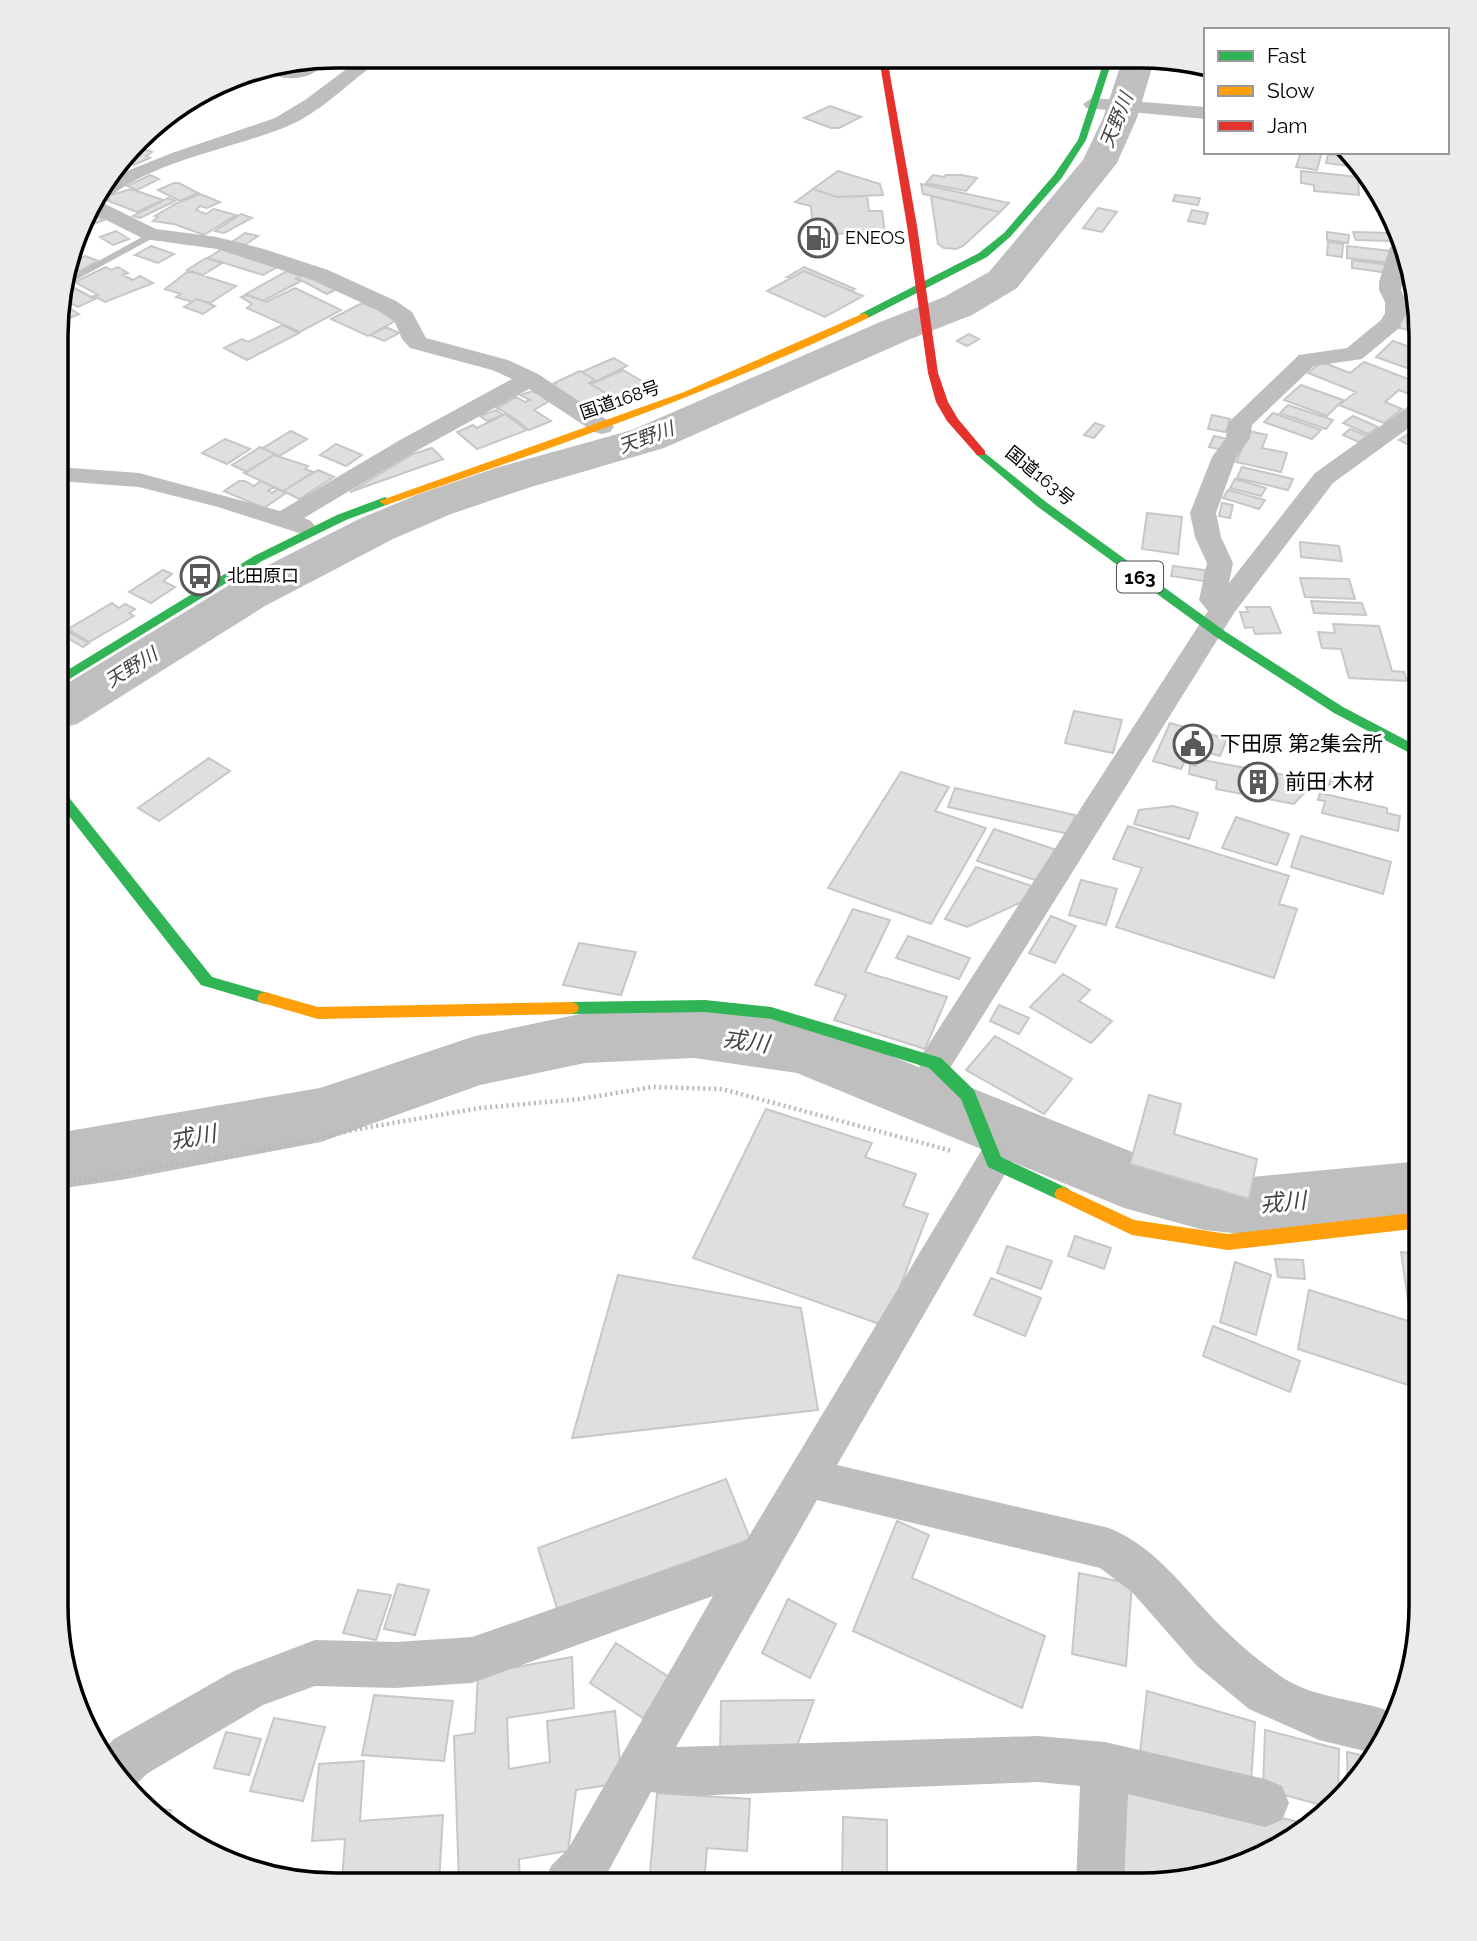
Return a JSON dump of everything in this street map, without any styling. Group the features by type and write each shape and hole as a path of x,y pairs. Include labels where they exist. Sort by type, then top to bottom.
{"main road":[{"name":"国道163号","path":"885,68 922,286 933,376 943,404 965,436 1006,476 1217,619 1291,686 1352,721 1409,748"},
{"name":"国道168号","path":"68,676 275,548 311,529 373,502 602,427 771,362 983,255 1007,235 1058,177 1082,140 1100,68"},
{"path":"68,806 207,981 318,1013 705,1006 771,1013 935,1063 968,1095 993,1161 1132,1227 1228,1242 1409,1221"}],"street":[{"path":"112,188 192,151 285,121 358,68"},
{"path":"1092,104 1204,113"},
{"path":"100,210 151,235 217,243 299,266 388,306 404,317 413,339 418,343 481,359 530,379 602,427"},
{"path":"1217,619 1212,600 1220,563 1208,537 1203,513 1224,457 1238,438 1240,423 1292,378 1307,360 1354,354 1382,331 1396,313 1396,302 1390,290 1399,284 1400,265"},
{"path":"283,520 409,445 530,379"},
{"path":"935,1063 1217,619 1324,478 1409,417"},
{"path":"68,475 139,480 227,502 311,529"},
{"path":"578,1873 585,1866 691,1675 993,1161"},
{"path":"808,1478 1070,1542 1110,1549 1147,1577 1213,1650 1265,1693 1319,1717 1377,1731"},
{"path":"122,1765 131,1756 250,1687 315,1663 395,1665 472,1660 761,1557"},
{"path":"639,1768 689,1772 1038,1759 1105,1765 1265,1803"},
{"path":"1100,1873 1105,1765"}],"lane":[{"path":"74,278 151,235"}],"path":[{"path":"68,1182 258,1152 358,1129 480,1108 580,1099 652,1087 722,1089 993,1161"}],"shaded area":[{"path":"319,69 300,77 275,75"}],"building":[{"path":"830,106 861,117 839,128 831,128 804,118"},
{"path":"145,150 152,152 146,156 150,158 131,164"},
{"path":"1300,154 1321,154 1317,170 1296,167"},
{"path":"1328,154 1338,156 1347,166 1326,163"},
{"path":"838,171 880,184 883,195 837,197 813,189"},
{"path":"1301,171 1356,177 1359,195 1314,191 1314,185 1301,183"},
{"path":"150,175 159,179 137,190 127,186"},
{"path":"933,175 977,178 966,191 926,183"},
{"path":"174,183 198,193 180,201 158,190"},
{"path":"921,184 1009,203 1000,212 923,194"},
{"path":"131,189 163,200 137,212 106,200 109,199 107,196"},
{"path":"813,189 837,197 867,196 869,211 882,211 885,233 813,234 811,206 795,202"},
{"path":"200,194 220,202 207,208 200,206 196,210 206,214 214,209 236,215 204,235 174,224 153,221 158,217 155,216 177,203"},
{"path":"1175,195 1200,198 1198,205 1173,201"},
{"path":"931,196 1000,212 963,246 956,249 944,248 938,244"},
{"path":"168,198 175,201 140,218 133,216"},
{"path":"1098,208 1117,212 1102,232 1083,228"},
{"path":"1192,210 1208,213 1205,224 1188,221"},
{"path":"241,214 252,218 224,233 215,231"},
{"path":"97,216 104,220 93,224"},
{"path":"116,231 129,239 113,245 100,237"},
{"path":"1327,232 1349,235 1348,243 1327,240"},
{"path":"1353,232 1388,233 1391,241 1356,240"},
{"path":"245,233 258,236 245,245 232,242"},
{"path":"1328,242 1343,244 1342,257 1327,255"},
{"path":"151,246 174,254 158,263 135,255"},
{"path":"1347,246 1390,251 1390,263 1347,258"},
{"path":"222,249 279,266 263,275 208,258"},
{"path":"85,256 98,261 76,273 79,259"},
{"path":"206,258 222,263 203,275 187,270"},
{"path":"1352,260 1389,265 1389,273 1352,268"},
{"path":"106,267 111,270 118,267 128,273 123,275 133,280 140,276 153,283 105,302 75,282"},
{"path":"804,267 855,289 851,291 804,271 791,278 787,277"},
{"path":"287,271 300,276 296,279 301,281 263,301 246,294"},
{"path":"804,271 863,296 825,317 767,291"},
{"path":"187,272 236,286 210,303 196,299 192,302 176,297 181,294 165,289"},
{"path":"306,273 337,289 327,294 297,278"},
{"path":"73,287 95,299 78,307 71,303"},
{"path":"295,288 341,310 300,332 247,308 252,304 241,297 246,295 266,302"},
{"path":"197,299 215,306 203,314 184,307"},
{"path":"362,303 395,321 368,336 331,319"},
{"path":"1406,304 1409,330 1399,328"},
{"path":"70,309 79,314 69,318"},
{"path":"282,325 299,333 247,360 224,348 242,339 248,342"},
{"path":"386,327 399,333 384,341 370,335"},
{"path":"969,334 979,339 967,346 957,341"},
{"path":"1393,341 1409,347 1409,369 1376,357"},
{"path":"614,358 627,366 597,381 582,372"},
{"path":"1322,362 1350,373 1364,362 1409,379 1409,394 1399,390 1385,402 1402,409 1384,423 1339,405 1356,392 1308,373"},
{"path":"623,370 652,387 619,402 591,384"},
{"path":"580,371 595,380 589,383 609,395 586,406 553,386 556,384 554,383"},
{"path":"1301,385 1343,400 1327,416 1284,400"},
{"path":"533,391 551,400 534,410 551,421 529,430 497,408 516,397 525,402 530,400 520,395"},
{"path":"1288,405 1333,420 1326,429 1280,413"},
{"path":"496,410 503,415 487,421 480,416"},
{"path":"1273,413 1321,430 1312,439 1264,422"},
{"path":"505,414 527,430 477,449 457,432 473,425 477,428"},
{"path":"1212,415 1230,419 1226,432 1208,429"},
{"path":"1353,416 1378,427 1368,434 1343,423"},
{"path":"1095,423 1104,426 1094,438 1084,435"},
{"path":"1350,429 1367,436 1359,442 1343,435"},
{"path":"291,431 307,439 279,456 263,448"},
{"path":"1249,431 1267,435 1262,448 1287,453 1281,472 1236,462"},
{"path":"1409,434 1409,445 1399,440"},
{"path":"1214,436 1228,439 1224,450 1209,447"},
{"path":"225,439 250,449 227,464 202,453"},
{"path":"336,444 362,455 346,466 320,455"},
{"path":"260,447 275,454 247,472 232,465"},
{"path":"432,448 443,459 350,492 413,454"},
{"path":"274,455 308,466 305,469 313,472 283,491 244,473"},
{"path":"1242,467 1293,479 1288,490 1237,478"},
{"path":"318,470 334,477 299,499 283,491"},
{"path":"1235,479 1266,488 1261,496 1230,488"},
{"path":"239,481 254,486 261,481 274,487 268,491 272,493 278,489 286,493 264,508 224,491"},
{"path":"1228,490 1265,500 1259,509 1223,498"},
{"path":"1222,503 1233,505 1230,518 1219,516"},
{"path":"1147,513 1182,517 1178,554 1142,549"},
{"path":"1300,542 1339,546 1342,561 1301,557"},
{"path":"1173,566 1205,570 1204,581 1171,576"},
{"path":"163,570 172,574 163,581 175,587 151,603 129,592"},
{"path":"1300,578 1349,579 1355,599 1305,597"},
{"path":"1311,601 1362,603 1366,615 1314,613"},
{"path":"112,603 119,608 125,604 135,609 129,613 134,616 89,642 68,629"},
{"path":"1246,607 1270,607 1281,633 1255,634 1253,627 1245,628 1240,612 1248,612"},
{"path":"1333,624 1379,626 1392,671 1404,672 1407,681 1349,678 1341,649 1322,648 1318,632 1335,633"},
{"path":"68,632 89,643 83,647 68,638"},
{"path":"1074,711 1122,720 1113,753 1065,743"},
{"name":"下田原 第2集会所","path":"1170,723 1227,739 1220,756 1191,748 1181,769 1153,761"},
{"path":"209,758 230,771 159,821 138,808"},
{"name":"前田 木材","path":"1197,759 1290,776 1290,780 1306,783 1305,792 1294,804 1216,789 1217,781 1189,774 1190,765 1196,766"},
{"path":"901,772 949,787 935,811 986,828 931,924 828,888"},
{"path":"1332,774 1349,778 1346,789 1329,785"},
{"path":"955,788 1075,815 1069,834 948,807"},
{"path":"1320,793 1387,808 1387,813 1400,816 1398,831 1322,813 1325,801 1318,800"},
{"path":"1173,806 1198,813 1189,839 1134,824 1139,810"},
{"path":"1236,817 1289,834 1277,865 1222,848"},
{"path":"1128,826 1289,876 1279,904 1297,909 1274,978 1116,927 1142,868 1113,859"},
{"path":"994,829 1057,850 1041,882 977,861"},
{"path":"1301,836 1391,862 1383,894 1291,867"},
{"path":"976,867 1032,886 1024,901 967,927 945,919"},
{"path":"1081,880 1117,889 1106,925 1069,915"},
{"path":"853,909 890,920 865,972 947,997 925,1049 834,1020 846,995 815,985"},
{"path":"1051,916 1076,926 1055,963 1029,953"},
{"path":"908,936 970,958 959,979 896,958"},
{"path":"579,943 636,952 621,995 563,985"},
{"path":"1063,974 1090,990 1079,1001 1112,1021 1091,1043 1030,1007"},
{"path":"999,1005 1029,1018 1019,1034 990,1021"},
{"path":"995,1036 1072,1079 1044,1114 966,1070"},
{"path":"1149,1095 1181,1104 1174,1134 1257,1159 1249,1199 1130,1164"},
{"path":"766,1109 872,1143 865,1157 916,1174 903,1206 928,1214 885,1326 693,1258"},
{"path":"1075,1236 1111,1248 1104,1269 1068,1256"},
{"path":"1007,1246 1052,1261 1041,1289 997,1273"},
{"path":"1401,1252 1409,1253 1409,1307"},
{"path":"1275,1259 1303,1260 1305,1279 1278,1277"},
{"path":"1235,1262 1271,1275 1256,1335 1220,1322"},
{"path":"618,1275 801,1308 818,1410 572,1438"},
{"path":"991,1278 1041,1298 1025,1336 974,1315"},
{"path":"1309,1290 1409,1321 1409,1385 1298,1349"},
{"path":"1213,1326 1300,1361 1290,1392 1203,1356"},
{"path":"726,1479 750,1539 558,1611 538,1548"},
{"path":"897,1521 929,1535 912,1578 1045,1636 1022,1708 853,1631"},
{"path":"1079,1573 1132,1584 1126,1666 1072,1654"},
{"path":"398,1584 429,1590 415,1635 384,1629"},
{"path":"358,1590 391,1595 376,1640 343,1633"},
{"path":"788,1599 836,1624 810,1678 762,1653"},
{"path":"616,1643 669,1677 643,1718 590,1683"},
{"path":"572,1657 574,1708 507,1718 509,1769 550,1762 547,1721 615,1711 622,1783 576,1790 568,1851 519,1859 520,1873 459,1873 454,1736 475,1733 478,1674"},
{"path":"1147,1691 1255,1722 1251,1784 1140,1753"},
{"path":"374,1695 453,1701 444,1761 362,1755"},
{"path":"814,1700 794,1754 720,1755 721,1701"},
{"path":"274,1718 325,1727 303,1801 250,1791"},
{"path":"1265,1730 1339,1749 1338,1785 1319,1804 1263,1789"},
{"path":"226,1732 261,1739 249,1775 214,1768"},
{"path":"1347,1752 1363,1755 1353,1768 1348,1774"},
{"path":"364,1761 360,1821 443,1815 440,1873 343,1873 345,1839 312,1841 319,1764"},
{"path":"1120,1781 1298,1822 1259,1845 1210,1864 1158,1872 1113,1873"},
{"path":"657,1793 750,1799 747,1851 707,1848 705,1873 650,1873"},
{"path":"843,1817 887,1820 887,1873 842,1873"}],"waterway":[{"name":"天野川","path":"68,706 248,595 376,529 435,504 515,477 648,439 894,331 958,306 1003,280 1099,163 1120,118 1136,68"},
{"name":"戎川","path":"68,1159 321,1115 475,1061 585,1038 694,1033 805,1049 1148,1188 1204,1201 1252,1206 1409,1191"}],"traffic: fast":[{"path":"864,316 983,255 1007,235 1058,177 1082,140 1106,68"},
{"path":"981,453 1042,505 1221,634 1338,710 1409,748"},
{"path":"68,676 258,559 299,537 385,501"},
{"path":"68,806 207,981 265,998"},
{"path":"571,1008 705,1006 771,1013 935,1063 968,1095 994,1162 1063,1194"}],"traffic: slow":[{"path":"385,501 688,394 864,316"},
{"path":"265,998 318,1013 571,1008"},
{"path":"1063,1194 1132,1227 1228,1242 1409,1221"}],"traffic: jam":[{"path":"885,68 912,226 933,373 942,402 953,421 981,453"}],"place":[{"name":"ENEOS","path":"818,238"},
{"name":"北田原口","path":"200,576"},
{"name":"下田原 第2集会所","path":"1193,744"},
{"name":"前田 木材","path":"1258,782"}]}
